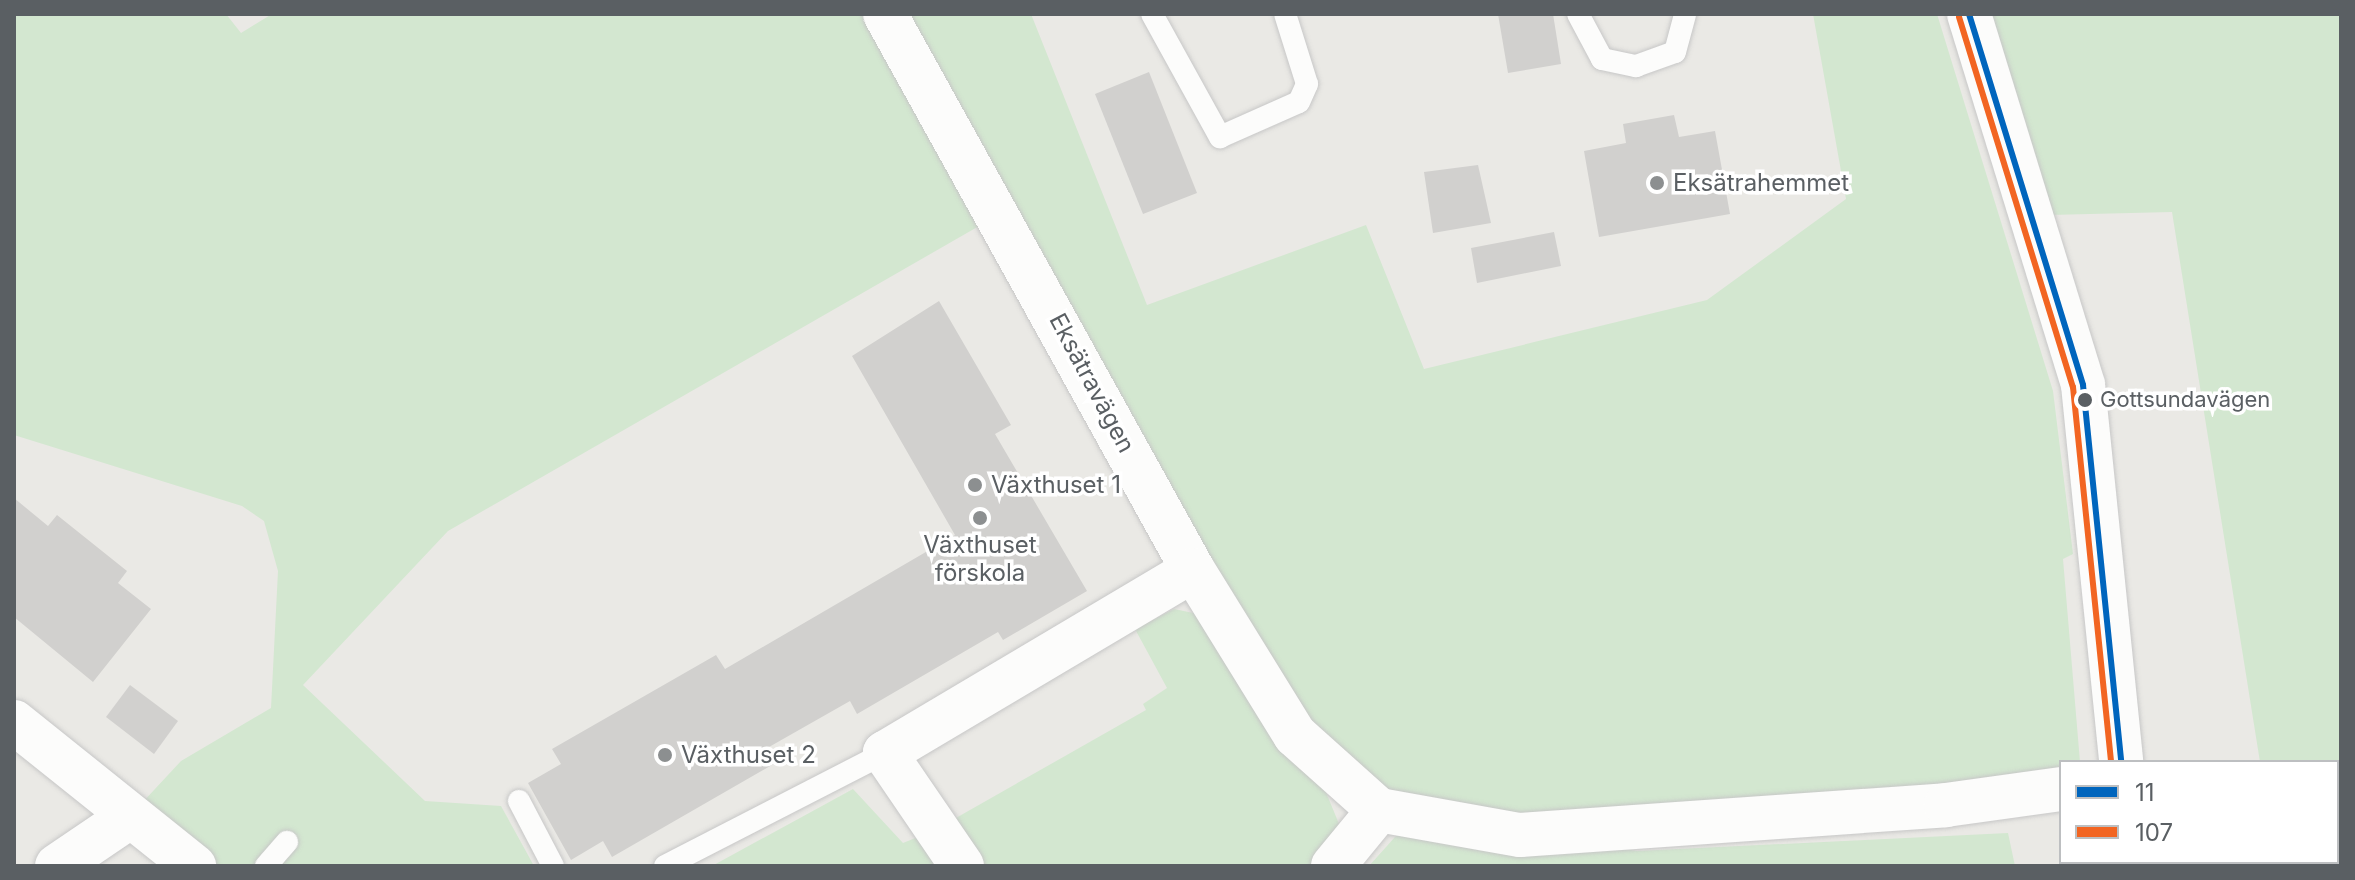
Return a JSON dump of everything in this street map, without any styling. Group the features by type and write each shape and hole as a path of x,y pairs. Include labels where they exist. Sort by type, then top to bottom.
{"street":[{"name":"Eksätravägen","path":"885,14 1193,570 1295,735 1379,810"},
{"path":"1969,14 2083,385 2121,760"},
{"path":"962,866 885,753 1193,570"},
{"path":"14,722 128,818 194,866"},
{"path":"1333,866 1379,810 1520,835 1946,805 2059,789"},
{"path":"57,866 128,818"}],"lane":[{"path":"1152,14 1220,137 1299,102 1307,84 1285,14"},
{"path":"1578,14 1602,59 1636,66 1675,52 1685,14"},
{"path":"665,866 885,753"},
{"path":"519,801 553,866"},
{"path":"266,866 287,842"}],"green space":[{"path":"14,14 226,14 241,33 272,14 1031,14 1147,305 1366,225 1424,369 1707,300 1846,199 1813,14 1937,14 2053,391 2073,554 2063,559 2080,760 2059,760 2059,788 1532,835 1637,851 2008,833 2015,866 1369,866 1412,818 1295,735 1000,214 448,531 303,685 425,801 501,806 534,866 194,866 128,818 181,761 271,708 278,571 264,521 242,506 14,435"},
{"path":"1991,14 2341,14 2341,866 2270,866 2339,864 2339,760 2260,760 2172,212 2049,215"},
{"path":"1174,609 1198,614 1325,790 1349,848 1333,866 712,866 853,789 903,843 933,831 1146,710 1143,704 1167,688 1135,629"}],"building":[{"path":"1498,14 1553,14 1561,64 1508,73"},
{"path":"1149,72 1197,193 1143,214 1095,94"},
{"name":"Eksätrahemmet","path":"1674,115 1679,137 1715,131 1730,214 1599,237 1584,151 1626,143 1623,124"},
{"path":"1478,165 1491,223 1433,233 1424,172"},
{"path":"1554,232 1561,266 1477,283 1471,248"},
{"path":"939,301 1011,425 995,434 1087,591 1003,640 998,632 857,714 850,701 769,747 777,762 612,857 603,841 571,860 528,783 561,764 552,749 716,655 725,669 955,535 852,356"},
{"path":"14,498 48,526 57,515 127,571 118,583 151,609 93,682 14,617"},
{"path":"130,685 178,721 154,754 106,717"}],"transit line":[{"name":"11","path":"1969,14 2083,385 2121,760"},
{"name":"107","path":"1959,17 2073,387 2111,760"}],"place":[{"name":"Eksätrahemmet","path":"1657,183"},
{"name":"Gottsundavägen","path":"2085,400"},
{"name":"Växthuset 1","path":"975,485"},
{"name":"Växthuset förskola","path":"980,518"},
{"name":"Växthuset 2","path":"665,755"}]}
